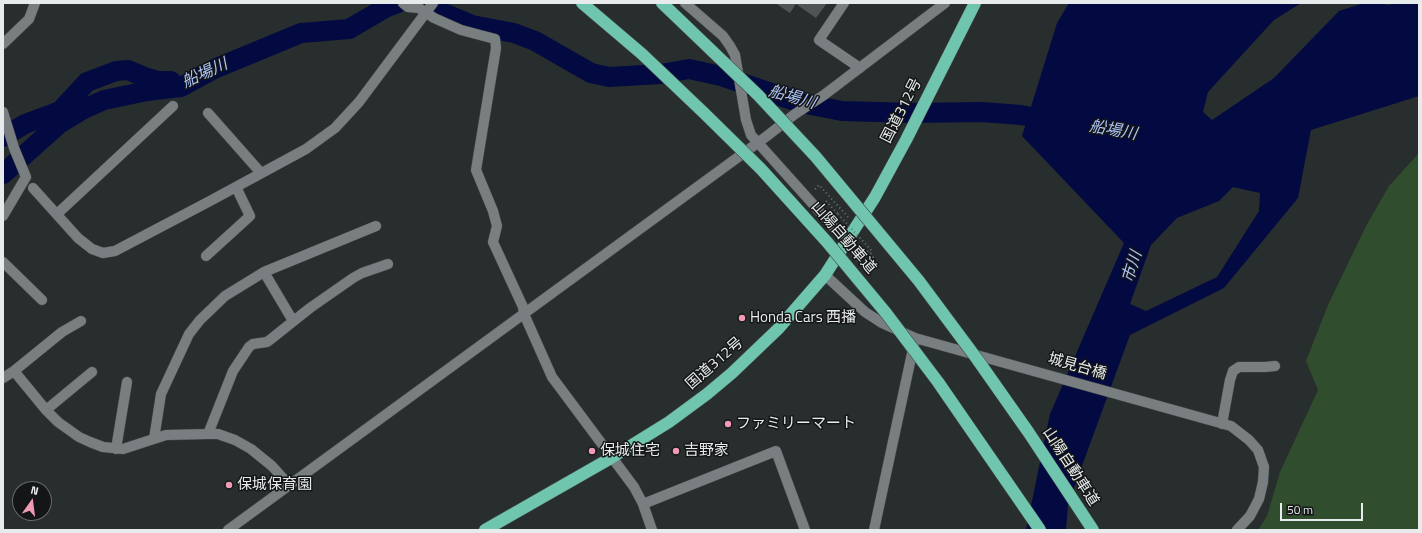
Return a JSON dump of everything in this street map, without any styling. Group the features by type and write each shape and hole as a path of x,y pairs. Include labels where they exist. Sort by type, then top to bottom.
{"highway":[{"name":"山陽自動車道","path":"582,3 642,54 704,112 761,169 827,242 886,313 938,382 1040,530"},
{"name":"山陽自動車道","path":"662,3 758,95 816,157 919,281 977,359 1029,433 1093,530"},
{"name":"国道312号","path":"486,530 611,458 669,422 707,394 778,329 825,274 875,197 914,125 975,3"}],"street":[{"path":"3,44 29,20 35,3"},
{"path":"33,188 78,238 92,249 103,253 110,253 306,149 335,128 359,102 433,3"},
{"path":"685,3 723,36 730,46 734,55 746,120 751,135 846,241"},
{"path":"844,3 819,40 860,68"},
{"path":"228,530 795,114 824,95 945,3"},
{"path":"406,5 419,8 461,30 495,39 496,48 476,170 493,211 496,226 493,242 524,307 524,314 552,377 634,488 643,504 652,530"},
{"path":"57,214 173,106"},
{"path":"3,112 14,148 26,177 3,216"},
{"path":"208,113 261,173"},
{"path":"206,256 250,216 236,187"},
{"path":"154,439 161,394 189,334 194,326 225,296 264,272 376,226"},
{"path":"3,262 42,300"},
{"path":"208,434 233,371 248,347 252,344 267,342 310,308 353,278 362,273 388,264"},
{"path":"264,272 294,321"},
{"name":"城見台橋","path":"825,274 865,312 882,323 919,339 1231,426 1250,440 1258,450 1264,467 1260,499 1250,516 1237,530"},
{"path":"3,378 14,371 62,332 80,321"},
{"path":"874,530 919,339"},
{"path":"1222,424 1230,380 1233,372 1239,367 1265,368 1275,366"},
{"path":"14,371 46,410 58,422 79,437 103,447 123,449 172,435 218,434 235,440 252,449 272,466 289,485"},
{"path":"46,410 92,372"},
{"path":"116,449 127,382"},
{"path":"643,504 776,451 805,530"}],"path":[{"path":"819,194 814,189 819,185 848,217"},
{"path":"824,199 872,251"}],"green space":[{"path":"1419,153 1419,530 1258,530 1267,516 1280,472 1318,390 1306,361 1328,305 1366,226 1389,186"}],"water":[{"name":"市川","path":"1069,3 1301,3 1274,20 1208,92 1203,112 1212,120 1274,78 1339,11 1364,3 1389,5 1392,3 1419,3 1419,96 1311,130 1298,198 1224,288 1130,335 1068,504 1066,530 1026,530 1050,414 1124,243 1022,136 1057,23","holes":["1233,187 1260,193 1259,211 1217,277 1146,311 1130,304 1151,245 1177,218 1219,201"]}],"building":[{"path":"775,3 827,3 816,18 796,4 790,13"}],"waterway":[{"name":"船場川","path":"3,174 59,124 82,110 104,100 147,91 181,87 214,69 301,33 349,29 385,8 398,3"},
{"name":"船場川","path":"429,3 441,12 472,25 514,33 535,41 591,73 609,77 661,74 689,69 721,76 801,103 842,111 913,113 981,112 1021,115 1054,121"},
{"path":"3,137 25,124 60,111 87,82 116,71 128,70 158,81 171,81"}],"place":[{"name":"Honda Cars 西播","path":"742,318"},
{"name":"ファミリーマート","path":"728,424"},
{"name":"保城住宅","path":"592,451"},
{"name":"吉野家","path":"676,451"},
{"name":"保城保育園","path":"229,485"}]}
